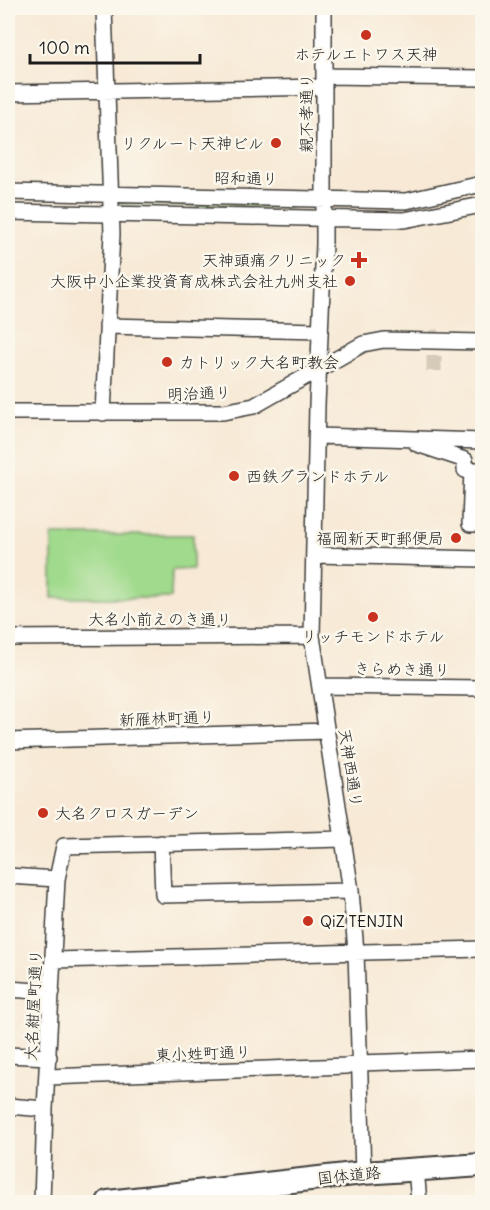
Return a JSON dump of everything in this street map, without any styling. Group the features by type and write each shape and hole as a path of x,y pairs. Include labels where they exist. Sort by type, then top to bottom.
{"highway":[{"name":"国体道路","path":"108,1203 267,1193 363,1173 483,1164"}],"street":[{"path":"104,8 111,214 104,413"},
{"name":"親不孝通り","path":"319,331 324,219 324,8"},
{"path":"8,93 106,92 324,81 483,78"},
{"name":"昭和通り","path":"8,192 406,201 483,184"},
{"path":"8,212 404,220 483,205"},
{"path":"107,326 319,331"},
{"name":"天神西通り","path":"319,331 312,636 351,891 356,952 363,1173"},
{"name":"明治通り","path":"8,412 223,412 254,406 363,344 384,340 483,342"},
{"path":"317,436 483,441"},
{"path":"417,439 417,444 465,460 465,470 477,470 470,524 483,524"},
{"path":"315,555 483,559"},
{"name":"大名小前えのき通り","path":"8,638 312,636"},
{"name":"きらめき通り","path":"320,686 483,688"},
{"name":"新雁林町通り","path":"8,741 327,731"},
{"path":"344,839 161,843 163,895 351,891"},
{"name":"大名紺屋町通り","path":"42,1203 57,879 64,846 161,843"},
{"path":"8,876 57,879"},
{"path":"54,960 483,949"},
{"path":"8,989 52,992"},
{"path":"8,1055 49,1057"},
{"name":"東小姓町通り","path":"48,1077 483,1059"},
{"path":"8,1106 45,1109"},
{"path":"416,1169 419,1203"}],"green space":[{"path":"119,202 289,205 290,208 118,205"},
{"path":"52,535 193,535 193,569 172,570 171,598 52,598"}],"tunnel":[{"path":"434,371 434,337 442,337"}],"place":[{"name":"ホテルエトワス天神","path":"366,35"},
{"name":"リクルート天神ビル","path":"276,143"},
{"name":"天神頭痛クリニック","path":"359,260"},
{"name":"大阪中小企業投資育成株式会社九州支社","path":"350,281"},
{"name":"カトリック大名町教会","path":"167,362"},
{"name":"西鉄グランドホテル","path":"234,476"},
{"name":"福岡新天町郵便局","path":"456,538"},
{"name":"リッチモンドホテル","path":"373,617"},
{"name":"大名クロスガーデン","path":"43,813"},
{"name":"QiZ TENJIN","path":"308,921"}]}
